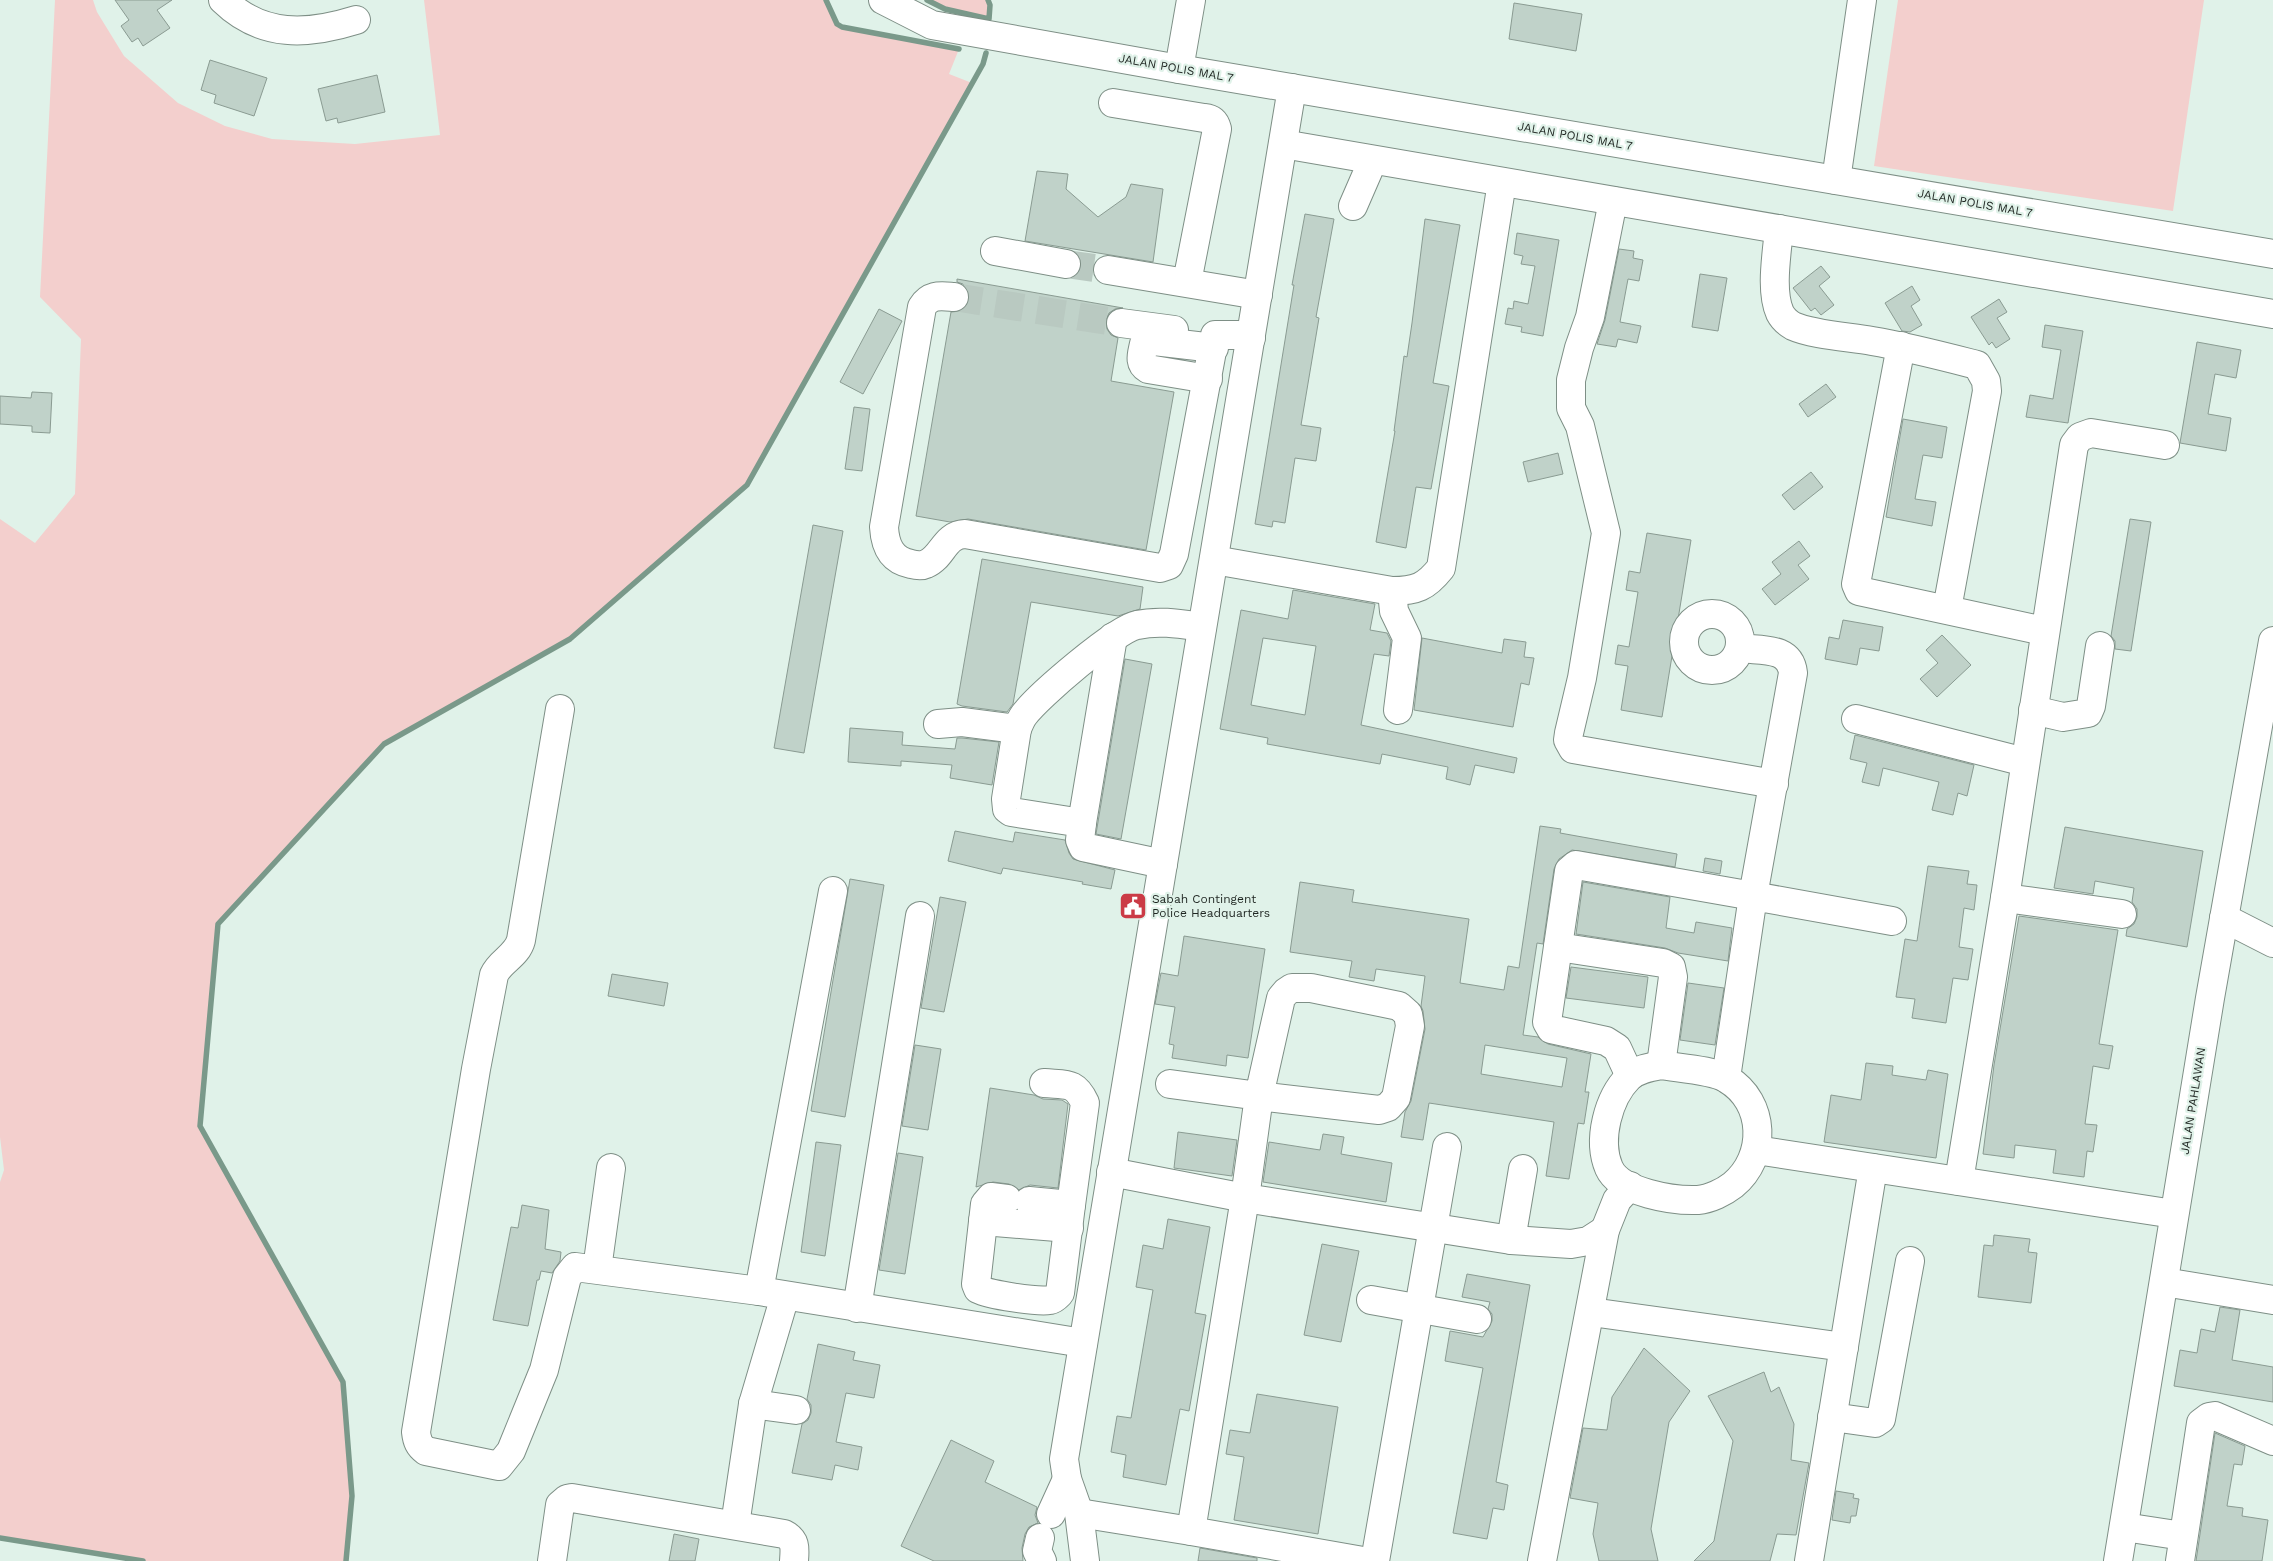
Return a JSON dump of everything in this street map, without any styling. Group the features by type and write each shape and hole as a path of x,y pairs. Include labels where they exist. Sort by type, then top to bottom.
{"street":[{"path":"223,0 243,17 275,28 315,31 356,20"},
{"name":"JALAN POLIS MAL 7","path":"883,0 932,25 1179,69 2273,254"},
{"path":"1179,69 1191,0"},
{"path":"1836,180 1862,0"},
{"path":"1085,1561 1079,1514 1067,1479 1064,1459 1292,88"},
{"path":"1113,103 1212,119 1216,123 1217,129 1187,282"},
{"path":"1283,144 2273,314"},
{"path":"1353,206 1373,160"},
{"path":"1214,560 1392,591 1416,590 1432,579 1441,568 1502,182"},
{"path":"1613,201 1590,317 1579,348 1571,380 1571,408 1580,426 1606,534 1582,678 1569,733 1570,745 1573,749 1774,784"},
{"path":"1779,229 1776,296 1780,312 1785,321 1794,326 1810,330 1901,346 1991,369 1986,381 1987,391 1947,609"},
{"path":"995,251 1066,264"},
{"path":"1108,270 1258,295"},
{"path":"954,297 936,296 927,299 922,307 884,526 888,548 901,561 918,565 926,564 933,559 950,538 956,534 965,534 1165,568 1172,561 1174,554 1214,342"},
{"path":"1121,323 1214,342"},
{"path":"1208,378 1148,369 1141,362 1144,344 1148,341 1214,342 1238,335 1251,338"},
{"path":"1901,346 1856,584 1859,591 2044,631"},
{"path":"1959,1181 2005,898 2044,631 2074,445 2085,434 2091,433 2165,445"},
{"path":"1392,591 1394,611 1407,638 1398,710"},
{"path":"1082,823 1011,812 1007,809 1006,799 1017,729 1023,716 1035,703 1113,637 1136,625 1175,623 1202,628"},
{"path":"1113,637 1080,840 1083,847 1162,864"},
{"name":"JALAN PAHLAWAN","path":"2118,1561 2174,1214 2273,641"},
{"path":"2033,710 2063,717 2088,712 2091,706 2100,646"},
{"path":"1726,1078 1753,896 1793,673 1787,656 1782,653 1740,648"},
{"path":"560,709 521,940 519,947 497,969 494,975 476,1068 416,1432 416,1438 422,1448 426,1451 498,1466 511,1451 544,1370 568,1272 575,1267 772,1293 857,1308 1083,1342"},
{"path":"1856,719 2025,762"},
{"path":"938,724 962,722 1017,729"},
{"path":"1630,1076 1617,1048 1606,1041 1555,1031 1548,1026 1547,1015 1569,871 1573,866 1892,921"},
{"path":"735,1525 833,891"},
{"path":"2005,898 2122,914"},
{"path":"857,1308 920,916"},
{"path":"2224,918 2273,943"},
{"path":"1558,947 1663,962 1671,967 1673,977 1661,1065"},
{"path":"1170,1084 1259,1096 1379,1110 1388,1107 1396,1098 1410,1026 1408,1014 1399,1006 1311,988 1292,988 1281,998 1259,1096 1245,1198 1191,1531"},
{"path":"1661,1065 1726,1078 1746,1093 1754,1111 1758,1131 1756,1150 1742,1177 1724,1191 1700,1200 1648,1194 1618,1179 1609,1168 1605,1146 1606,1118 1615,1094 1630,1076 1643,1068 1661,1065"},
{"path":"1044,1083 1071,1086 1079,1090 1085,1103 1070,1217 1060,1292 1055,1298 1049,1300 1015,1297 978,1289 976,1284 987,1200 991,1197 1018,1200 1070,1217"},
{"path":"1375,1561 1447,1147"},
{"path":"1756,1150 2174,1214"},
{"path":"597,1269 611,1168"},
{"path":"1809,1561 1873,1168"},
{"path":"1511,1240 1523,1169"},
{"path":"1111,1172 1245,1198 1511,1240 1571,1244 1588,1241 1605,1230"},
{"path":"1542,1561 1591,1312 1605,1230 1617,1200 1630,1186"},
{"path":"983,1221 1070,1217"},
{"path":"1832,1417 1875,1423 1881,1419 1910,1261"},
{"path":"2164,1282 2273,1300"},
{"path":"1004,1331 1015,1297"},
{"path":"1371,1300 1477,1318"},
{"path":"1591,1312 1844,1347"},
{"path":"753,1404 796,1410"},
{"path":"2124,1527 2182,1549 2199,1432 2204,1420 2215,1416 2273,1441"},
{"path":"1051,1514 1067,1479"},
{"path":"552,1561 560,1505 567,1499 580,1499 735,1525 788,1536 796,1548 794,1561"},
{"path":"1079,1514 1191,1531 1363,1561"}],"shaded area":[{"path":"55,0 93,0 97,12 124,56 178,103 225,126 272,139 355,144 440,135 424,0 826,0 837,24 842,27 959,49 949,74 972,83 747,485 570,639 384,744 218,924 200,1126 343,1382 352,1496 346,1561 143,1561 0,1538 0,1182 4,1170 0,1137 0,519 35,543 75,494 81,339 40,297"},
{"path":"927,0 990,0 989,19 945,9"},
{"path":"1898,0 2204,0 2173,211 1874,166"}],"building":[{"path":"115,0 172,0 157,10 170,28 143,46 138,38 132,42 121,26 129,20"},
{"path":"1514,3 1582,14 1576,51 1509,39"},
{"path":"210,60 267,78 254,116 214,103 216,95 201,90"},
{"path":"377,75 385,112 338,123 337,118 326,121 318,89"},
{"path":"1037,171 1068,174 1066,189 1098,217 1126,197 1131,184 1163,189 1153,262 1025,241"},
{"path":"1305,214 1334,219 1316,317 1319,318 1301,425 1321,428 1316,461 1295,458 1285,523 1273,521 1272,527 1255,524 1294,285 1292,285"},
{"path":"1425,219 1460,225 1433,383 1449,386 1431,489 1416,487 1406,548 1376,542 1395,431 1404,356 1407,357"},
{"path":"1517,233 1559,240 1543,336 1521,332 1522,327 1505,324 1508,308 1513,309 1514,301 1528,304 1535,266 1521,264 1523,256 1514,254"},
{"path":"1619,249 1634,251 1633,258 1643,260 1639,281 1628,279 1620,322 1641,326 1637,343 1618,339 1616,347 1597,344 1605,320"},
{"path":"1821,266 1830,277 1819,286 1834,305 1821,315 1815,308 1811,311 1793,288"},
{"path":"1700,274 1727,278 1718,331 1692,327"},
{"path":"957,279 1123,308 1115,309 1109,313 1106,320 1107,329 1111,335 1118,338 1111,381 1174,392 1146,550 968,519 950,522 916,516 951,312 961,311 967,306 969,299 968,290 963,284 957,282"},
{"path":"1912,286 1920,300 1911,306 1922,325 1910,332 1902,331 1885,303"},
{"path":"1999,299 2007,312 1997,318 2010,339 1996,348 1992,342 1989,345 1971,317"},
{"path":"879,309 902,321 863,394 840,382"},
{"path":"2045,325 2083,331 2068,423 2026,417 2030,395 2053,399 2061,350 2042,347"},
{"path":"2197,342 2241,350 2236,378 2215,374 2208,414 2231,418 2226,451 2180,443"},
{"path":"1826,384 1836,397 1808,417 1799,404"},
{"path":"32,392 52,393 50,433 32,432 32,426 0,424 0,396 31,398"},
{"path":"854,407 870,409 862,471 845,469"},
{"path":"1903,419 1947,427 1942,458 1923,455 1915,499 1936,502 1932,526 1886,517"},
{"path":"1558,453 1563,474 1528,482 1523,462"},
{"path":"1811,472 1823,487 1794,510 1782,495"},
{"path":"2130,519 2151,522 2131,651 2115,649 2115,641 2111,636"},
{"path":"813,525 843,531 804,753 774,748"},
{"path":"1647,533 1691,540 1662,717 1621,710 1628,666 1615,664 1618,645 1629,647 1638,592 1626,590 1629,571 1640,573"},
{"path":"1799,541 1810,556 1798,565 1809,579 1775,605 1762,589 1781,574 1772,562"},
{"path":"982,559 1143,587 1140,609 1118,616 1031,602 1013,704 1007,712 962,706 957,704"},
{"path":"1293,590 1375,604 1370,630 1387,633 1391,641 1389,656 1374,654 1361,725 1517,758 1514,773 1475,765 1470,785 1446,779 1448,767 1382,754 1380,764 1267,744 1268,738 1220,729 1241,610 1288,619","holes":["1263,638 1316,646 1305,715 1251,705"]},
{"path":"1843,620 1883,627 1879,651 1860,648 1857,665 1825,659 1829,637 1839,639"},
{"path":"1942,635 1971,665 1937,697 1920,679 1938,663 1926,650"},
{"path":"1422,638 1502,653 1504,639 1526,642 1524,657 1534,658 1529,685 1521,683 1513,727 1414,710"},
{"path":"1125,659 1152,664 1121,839 1096,834"},
{"path":"850,728 903,732 902,745 955,749 957,738 999,742 992,785 950,778 952,765 901,761 901,766 848,762"},
{"path":"1855,735 1974,765 1967,796 1958,793 1953,815 1932,810 1939,782 1883,768 1879,786 1862,782 1867,763 1850,759"},
{"path":"1540,826 1561,829 1560,833 1677,854 1675,867 1572,850 1559,859 1554,869 1543,944 1537,943 1523,1035 1538,1037 1548,1044 1591,1054 1585,1092 1589,1092 1584,1124 1578,1123 1569,1179 1546,1176 1554,1122 1429,1103 1423,1140 1401,1137 1405,1112 1411,1101 1425,1029 1421,1006 1425,976 1376,969 1374,981 1349,977 1352,961 1290,952 1300,882 1354,890 1352,902 1469,919 1460,983 1504,990 1508,966 1519,968","holes":["1485,1045 1567,1058 1562,1087 1481,1074"]},
{"path":"2065,827 2203,851 2187,947 2126,936 2127,929 2134,924 2137,917 2137,909 2132,902 2134,888 2095,881 2093,894 2054,888"},
{"path":"955,831 1013,842 1015,832 1065,840 1073,859 1115,870 1111,889 1082,884 1083,882 1003,868 1001,874 948,861"},
{"path":"1705,858 1722,861 1720,874 1703,871"},
{"path":"1928,866 1969,871 1967,884 1977,885 1974,910 1964,908 1959,947 1973,949 1968,980 1953,978 1946,1023 1912,1018 1915,999 1896,997 1905,939 1917,941"},
{"path":"850,879 884,885 845,1117 811,1111"},
{"path":"1583,882 1670,897 1666,928 1694,933 1696,922 1732,928 1728,961 1678,953 1665,948 1576,934"},
{"path":"940,897 966,902 944,1012 921,1008"},
{"path":"2019,916 2118,930 2099,1044 2113,1046 2109,1069 2093,1066 2085,1124 2097,1125 2093,1152 2087,1151 2084,1177 2053,1173 2056,1150 2015,1145 2014,1158 1983,1154 1994,1065"},
{"path":"1184,936 1265,949 1248,1058 1227,1055 1226,1066 1172,1058 1174,1045 1169,1044 1175,1007 1155,1004 1161,973 1178,976"},
{"path":"1571,967 1648,977 1644,1008 1566,998"},
{"path":"612,974 668,983 664,1006 608,996"},
{"path":"1688,983 1724,988 1715,1045 1680,1040"},
{"path":"915,1045 941,1049 928,1130 902,1126"},
{"path":"1866,1063 1893,1066 1892,1075 1926,1080 1928,1070 1948,1074 1936,1158 1824,1142 1831,1095 1861,1100"},
{"path":"990,1088 1034,1095 1043,1099 1062,1100 1068,1104 1058,1188 1030,1185 1019,1190 1009,1184 993,1182 976,1187"},
{"path":"1178,1132 1237,1140 1232,1176 1174,1168"},
{"path":"1323,1134 1344,1137 1341,1154 1392,1163 1386,1202 1263,1182 1269,1142 1320,1150"},
{"path":"816,1142 841,1145 825,1256 801,1252"},
{"path":"898,1153 923,1157 905,1274 879,1270"},
{"path":"522,1205 549,1210 545,1249 561,1252 560,1261 552,1273 541,1271 539,1280 537,1280 528,1326 493,1320 511,1227 518,1228"},
{"path":"1168,1219 1210,1227 1195,1313 1206,1315 1189,1411 1180,1409 1166,1485 1123,1477 1126,1455 1111,1452 1117,1416 1131,1418 1153,1290 1136,1287 1143,1245 1163,1249"},
{"path":"1994,1235 2030,1239 2028,1252 2037,1253 2031,1303 1978,1297 1984,1245 1993,1246"},
{"path":"1322,1244 1359,1251 1341,1342 1304,1335"},
{"path":"1467,1274 1530,1285 1496,1482 1508,1485 1504,1510 1493,1508 1487,1539 1453,1533 1483,1368 1445,1361 1450,1331 1483,1337 1492,1321 1492,1314 1488,1309 1490,1302 1462,1297"},
{"path":"2220,1307 2240,1310 2232,1360 2273,1367 2273,1402 2174,1386 2180,1350 2197,1353 2201,1329 2215,1332"},
{"path":"818,1344 855,1352 853,1360 880,1365 874,1398 846,1393 836,1442 862,1447 858,1470 835,1465 832,1480 792,1473 802,1424 808,1420 811,1413 811,1405 807,1399"},
{"path":"1644,1348 1690,1391 1669,1422 1651,1529 1658,1561 1599,1561 1593,1534 1598,1503 1570,1498 1583,1428 1607,1430 1612,1397"},
{"path":"1764,1372 1771,1392 1779,1387 1794,1424 1791,1460 1809,1463 1796,1535 1777,1534 1770,1561 1694,1561 1714,1541 1733,1441 1708,1396"},
{"path":"1257,1394 1338,1407 1318,1534 1234,1520 1244,1457 1226,1454 1230,1430 1250,1433"},
{"path":"2215,1433 2245,1446 2242,1465 2234,1464 2227,1506 2243,1508 2242,1516 2268,1520 2262,1561 2196,1561"},
{"path":"951,1440 994,1461 985,1482 1037,1507 1035,1515 1038,1523 1029,1527 1025,1534 1022,1548 1023,1561 934,1561 901,1546"},
{"path":"1836,1491 1854,1494 1853,1498 1859,1499 1856,1516 1851,1516 1850,1523 1832,1520"},
{"path":"674,1534 699,1539 695,1561 669,1561"},
{"path":"1200,1548 1257,1558 1257,1561 1198,1561"}],"waterway":[{"path":"826,0 837,24 842,27 959,49"},
{"path":"927,0 945,9 989,19 990,5 988,0"},
{"path":"346,1561 352,1496 343,1382 200,1126 218,924 384,744 570,639 747,485 983,64 986,53"},
{"path":"0,1538 143,1561"}],"tunnel":[{"path":"1066,264 1108,270"},
{"path":"954,297 1121,323"}],"place":[{"name":"Sabah Contingent Police Headquarters","path":"1133,906"}]}
